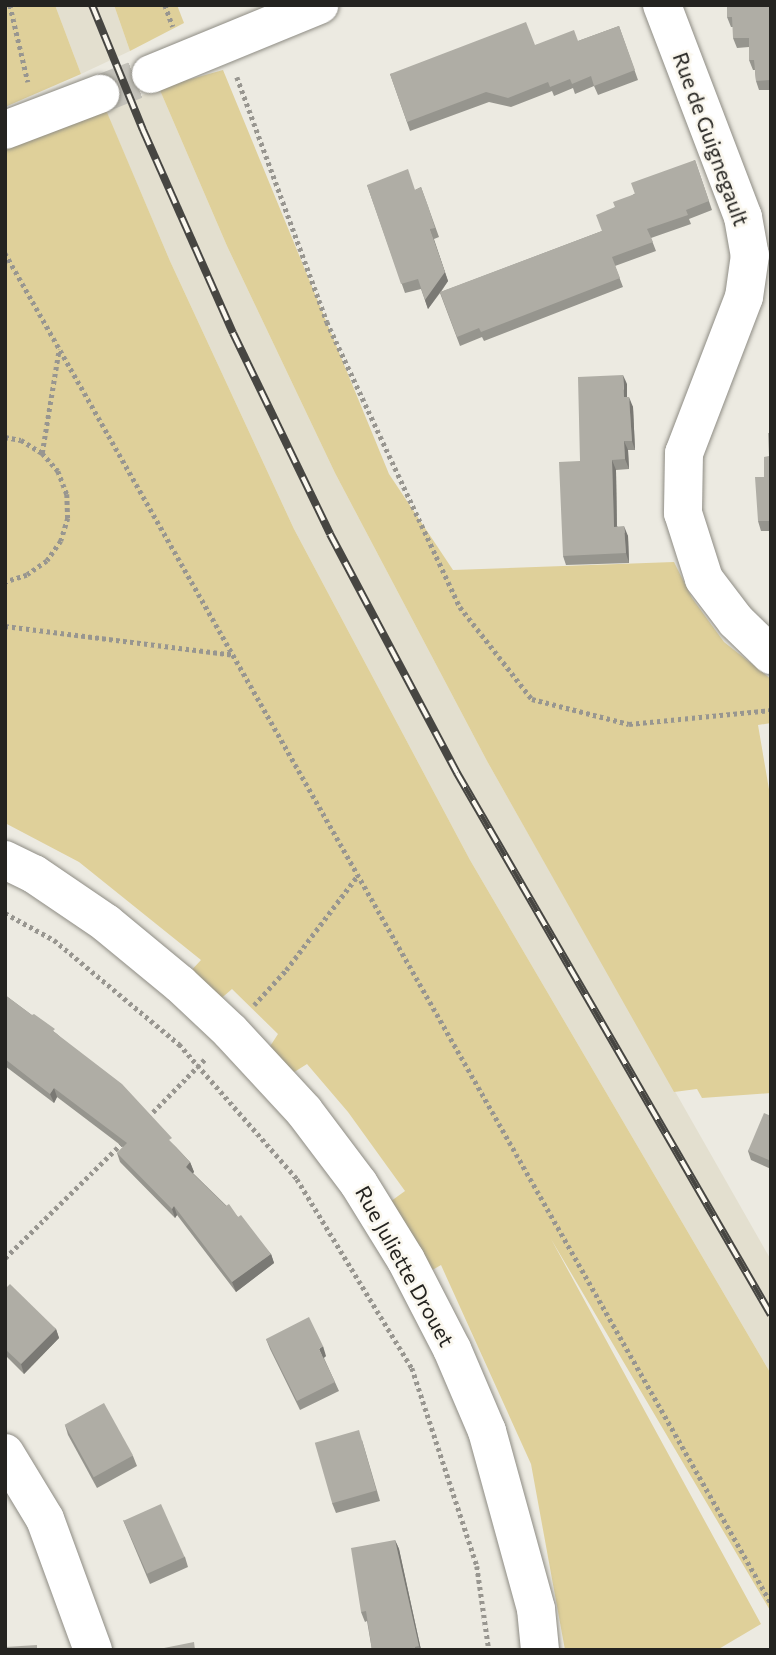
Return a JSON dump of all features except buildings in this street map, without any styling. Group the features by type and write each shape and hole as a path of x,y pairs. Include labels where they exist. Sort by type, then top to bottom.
{"street":[{"path":"151,74 318,5"},
{"name":"Rue de Guignegault","path":"662,5 743,217 761,256 684,453 683,513 704,579 736,621 771,655"},
{"path":"21,125 100,94"},
{"name":"Rue Juliette Drouet","path":"5,860 34,874 106,923 230,1031 304,1111 359,1184 406,1260 452,1349 487,1431 514,1520 536,1609 540,1650"},
{"path":"5,1453 45,1519 93,1650"}],"path":[{"path":"10,5 21,125"},
{"path":"226,43 246,109 327,322 425,533 460,607 532,699 629,724 771,710"},
{"path":"5,253 771,1603"},
{"path":"42,453 59,348"},
{"path":"5,437 21,440 42,453 58,471 67,494 68,518 61,541 47,561 27,575 5,582"},
{"path":"5,626 234,655"},
{"path":"141,1124 199,1066 286,970 358,874"},
{"path":"5,913 54,940 179,1044 297,1179 412,1368 477,1566 489,1650"},
{"path":"5,1258 131,1133"}],"shaded area":[{"path":"5,5 55,5 81,74 5,107"},
{"path":"55,5 114,5 130,51 81,74"},
{"path":"114,5 177,5 184,23 130,51"},
{"path":"223,70 389,474 453,570 674,562 692,598 724,642 771,679 771,723 758,725 771,801 771,1093 702,1098 697,1089 674,1092 487,761 335,473 227,246 159,88"},
{"path":"159,88 227,246 335,473 487,761 771,1260 771,1374 470,860 294,529 170,261 106,111"},
{"path":"106,110 170,261 294,529 470,860 771,1374 771,1612 551,1239 761,1624 717,1650 565,1650 531,1464 441,1265 429,1272 387,1204 405,1191 348,1112 307,1064 288,1076 267,1051 278,1034 232,989 217,1002 187,975 201,960 79,862 5,823 5,147"}],"tunnel":[{"path":"100,94 151,74"}],"railway":[{"path":"92,5 143,130 233,333 330,534 457,773 771,1315"}]}
